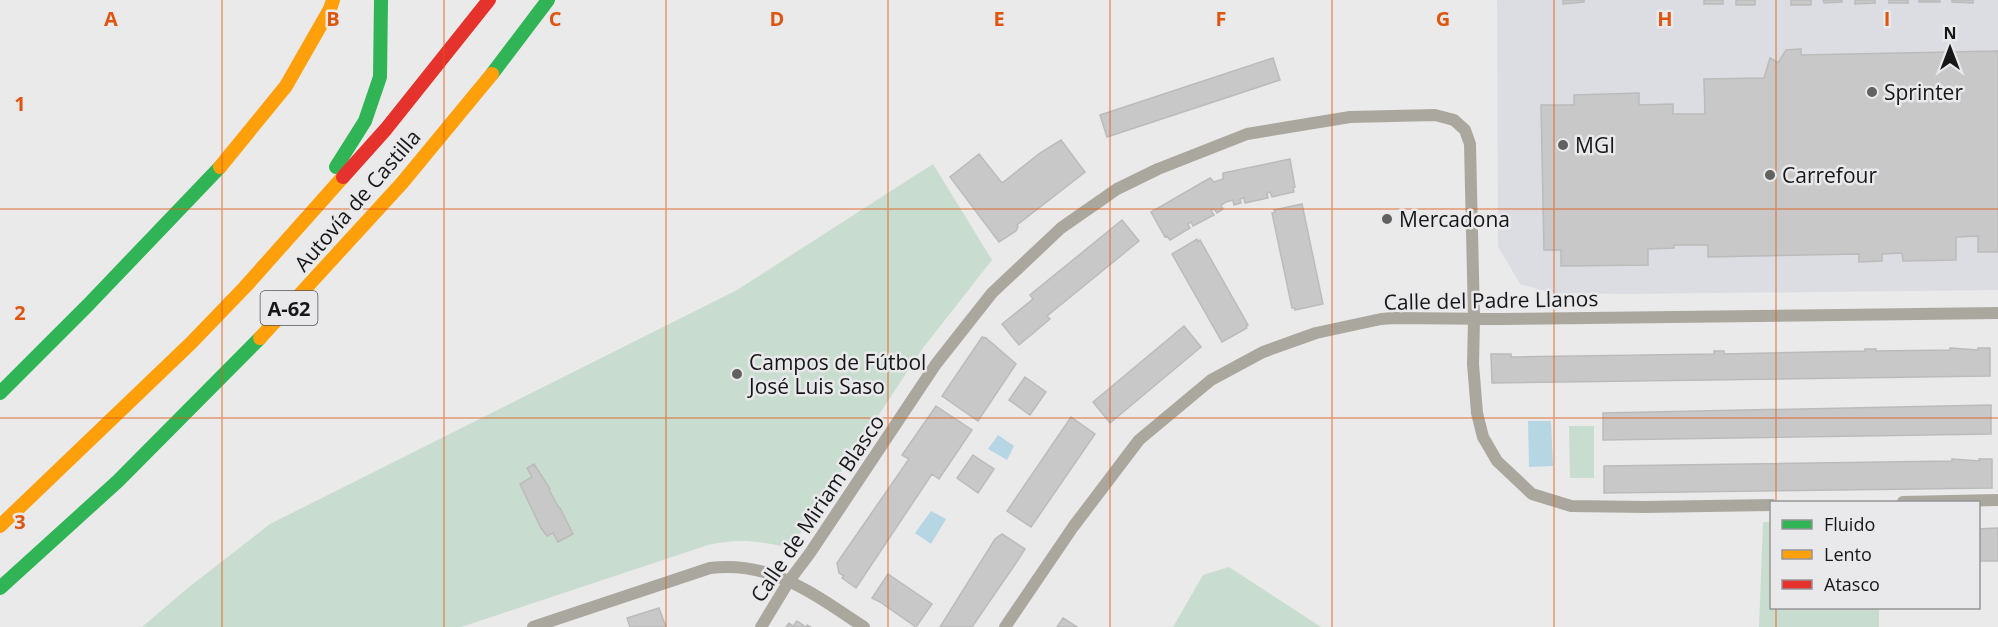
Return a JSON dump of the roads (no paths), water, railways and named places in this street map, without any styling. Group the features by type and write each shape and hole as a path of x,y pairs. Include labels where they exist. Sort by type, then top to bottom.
{"main road":[{"path":"0,393 228,159 286,86 333,0"},
{"path":"245,287 266,248 350,149 365,121 380,77 381,0"},
{"name":"Autovía de Castilla","path":"0,526 183,350 245,287 386,129 489,0"},
{"name":"Autovía de Castilla","path":"0,588 132,467 211,390 314,282 404,183 519,40 548,0"}],"street":[{"name":"Calle de Miriam Blasco","path":"761,627 789,581 936,364 992,293 1061,228 1117,189 1199,151 1247,134 1350,117 1435,115 1454,120 1465,130 1470,144 1474,319"},
{"name":"Calle del Padre Llanos","path":"1005,627 1073,527 1138,440 1211,380 1263,352 1316,333 1381,319 1998,313"},
{"path":"1474,319 1473,364 1476,403 1483,437 1497,461 1532,494 1571,506 1770,505"},
{"path":"1950,501 1998,500"},
{"path":"533,627 710,568 725,566 750,567 789,581 864,627"}],"water":[{"path":"1528,421 1551,421 1553,466 1529,467"},
{"path":"998,435 1014,446 1007,460 988,449"},
{"path":"931,511 946,519 931,544 915,533"}],"place":[{"name":"Sprinter","path":"1872,92"},
{"name":"MGI","path":"1563,145"},
{"name":"Carrefour","path":"1770,175"},
{"name":"Mercadona","path":"1387,219"},
{"name":"Campos de Fútbol José Luis Saso","path":"737,374"}]}
